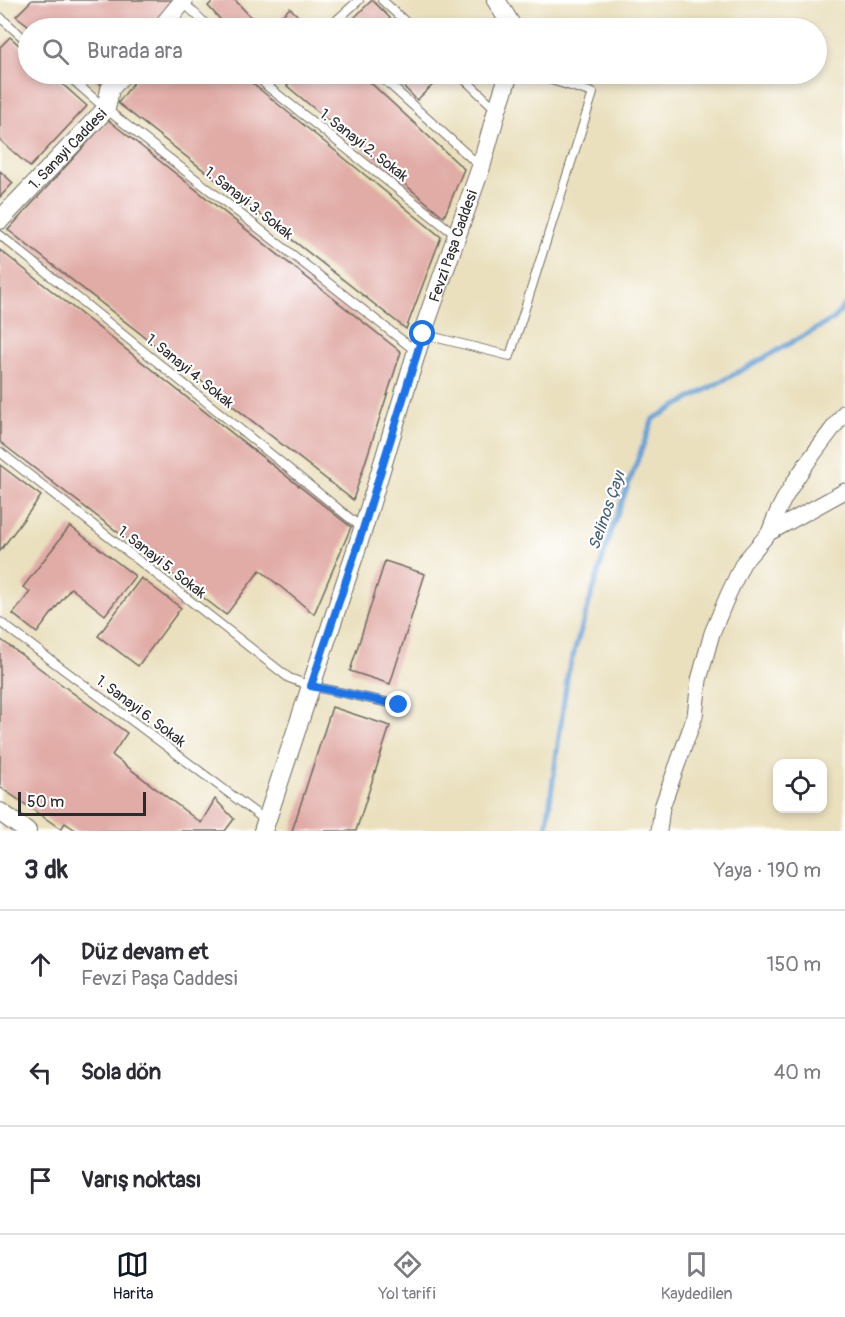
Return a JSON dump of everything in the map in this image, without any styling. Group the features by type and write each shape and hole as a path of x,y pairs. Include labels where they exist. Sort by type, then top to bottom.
{"street":[{"path":"497,0 507,18"},
{"path":"169,18 184,1"},
{"name":"1. Sanayi Caddesi","path":"0,220 106,108 110,89 114,84"},
{"name":"Fevzi Paşa Caddesi","path":"265,826 363,529 417,352 481,167 505,84"},
{"path":"769,534 775,515 789,490 845,412"},
{"path":"659,831 662,807 694,716 699,680 712,633 743,563 769,534 845,491"},
{"path":"0,812 27,831"}],"lane":[{"path":"339,18 358,0"},
{"path":"382,0 401,18"},
{"path":"184,1 200,18"},
{"path":"0,17 18,33"},
{"name":"1. Sanayi 3. Sokak","path":"78,84 417,352"},
{"path":"389,84 481,167"},
{"path":"469,84 496,110"},
{"path":"423,334 510,356 594,93 565,84"},
{"name":"1. Sanayi 2. Sokak","path":"267,86 457,236"},
{"name":"1. Sanayi 4. Sokak","path":"0,235 363,529"},
{"name":"1. Sanayi 5. Sokak","path":"0,452 289,678 311,686 399,705"},
{"name":"1. Sanayi 6. Sokak","path":"0,622 265,826"}],"building":[{"path":"32,0 176,0 161,18 19,18 16,16"},
{"path":"214,0 235,0 252,18 219,18 208,6"},
{"path":"372,0 390,18 354,18"},
{"path":"290,8 300,18 280,18"},
{"path":"10,37 18,44 18,84 62,84 87,106 30,167 0,140 0,47"},
{"path":"132,84 253,84 441,237 406,329 118,103"},
{"path":"289,84 372,84 464,169 444,217 287,86"},
{"path":"401,84 434,84 417,100"},
{"path":"108,120 401,352 353,500 8,230"},
{"path":"0,171 13,183 0,197"},
{"path":"0,250 351,527 314,614 260,570 226,615 0,442"},
{"path":"0,465 41,496 0,551"},
{"path":"70,526 135,576 105,615 71,588 37,633 13,614 30,592 23,587"},
{"path":"385,561 425,574 390,684 350,671"},
{"path":"141,578 181,608 138,666 98,636"},
{"path":"0,639 127,733 112,755 201,823 215,799 234,819 225,831 77,831 65,823 61,829 0,787"},
{"path":"332,707 390,726 356,831 292,831"}],"waterway":[{"name":"Selinos Çayı","path":"546,831 568,672 612,528 653,419 834,319 845,305"}],"route":[{"path":"399,705 311,686 363,529 423,334"}]}
